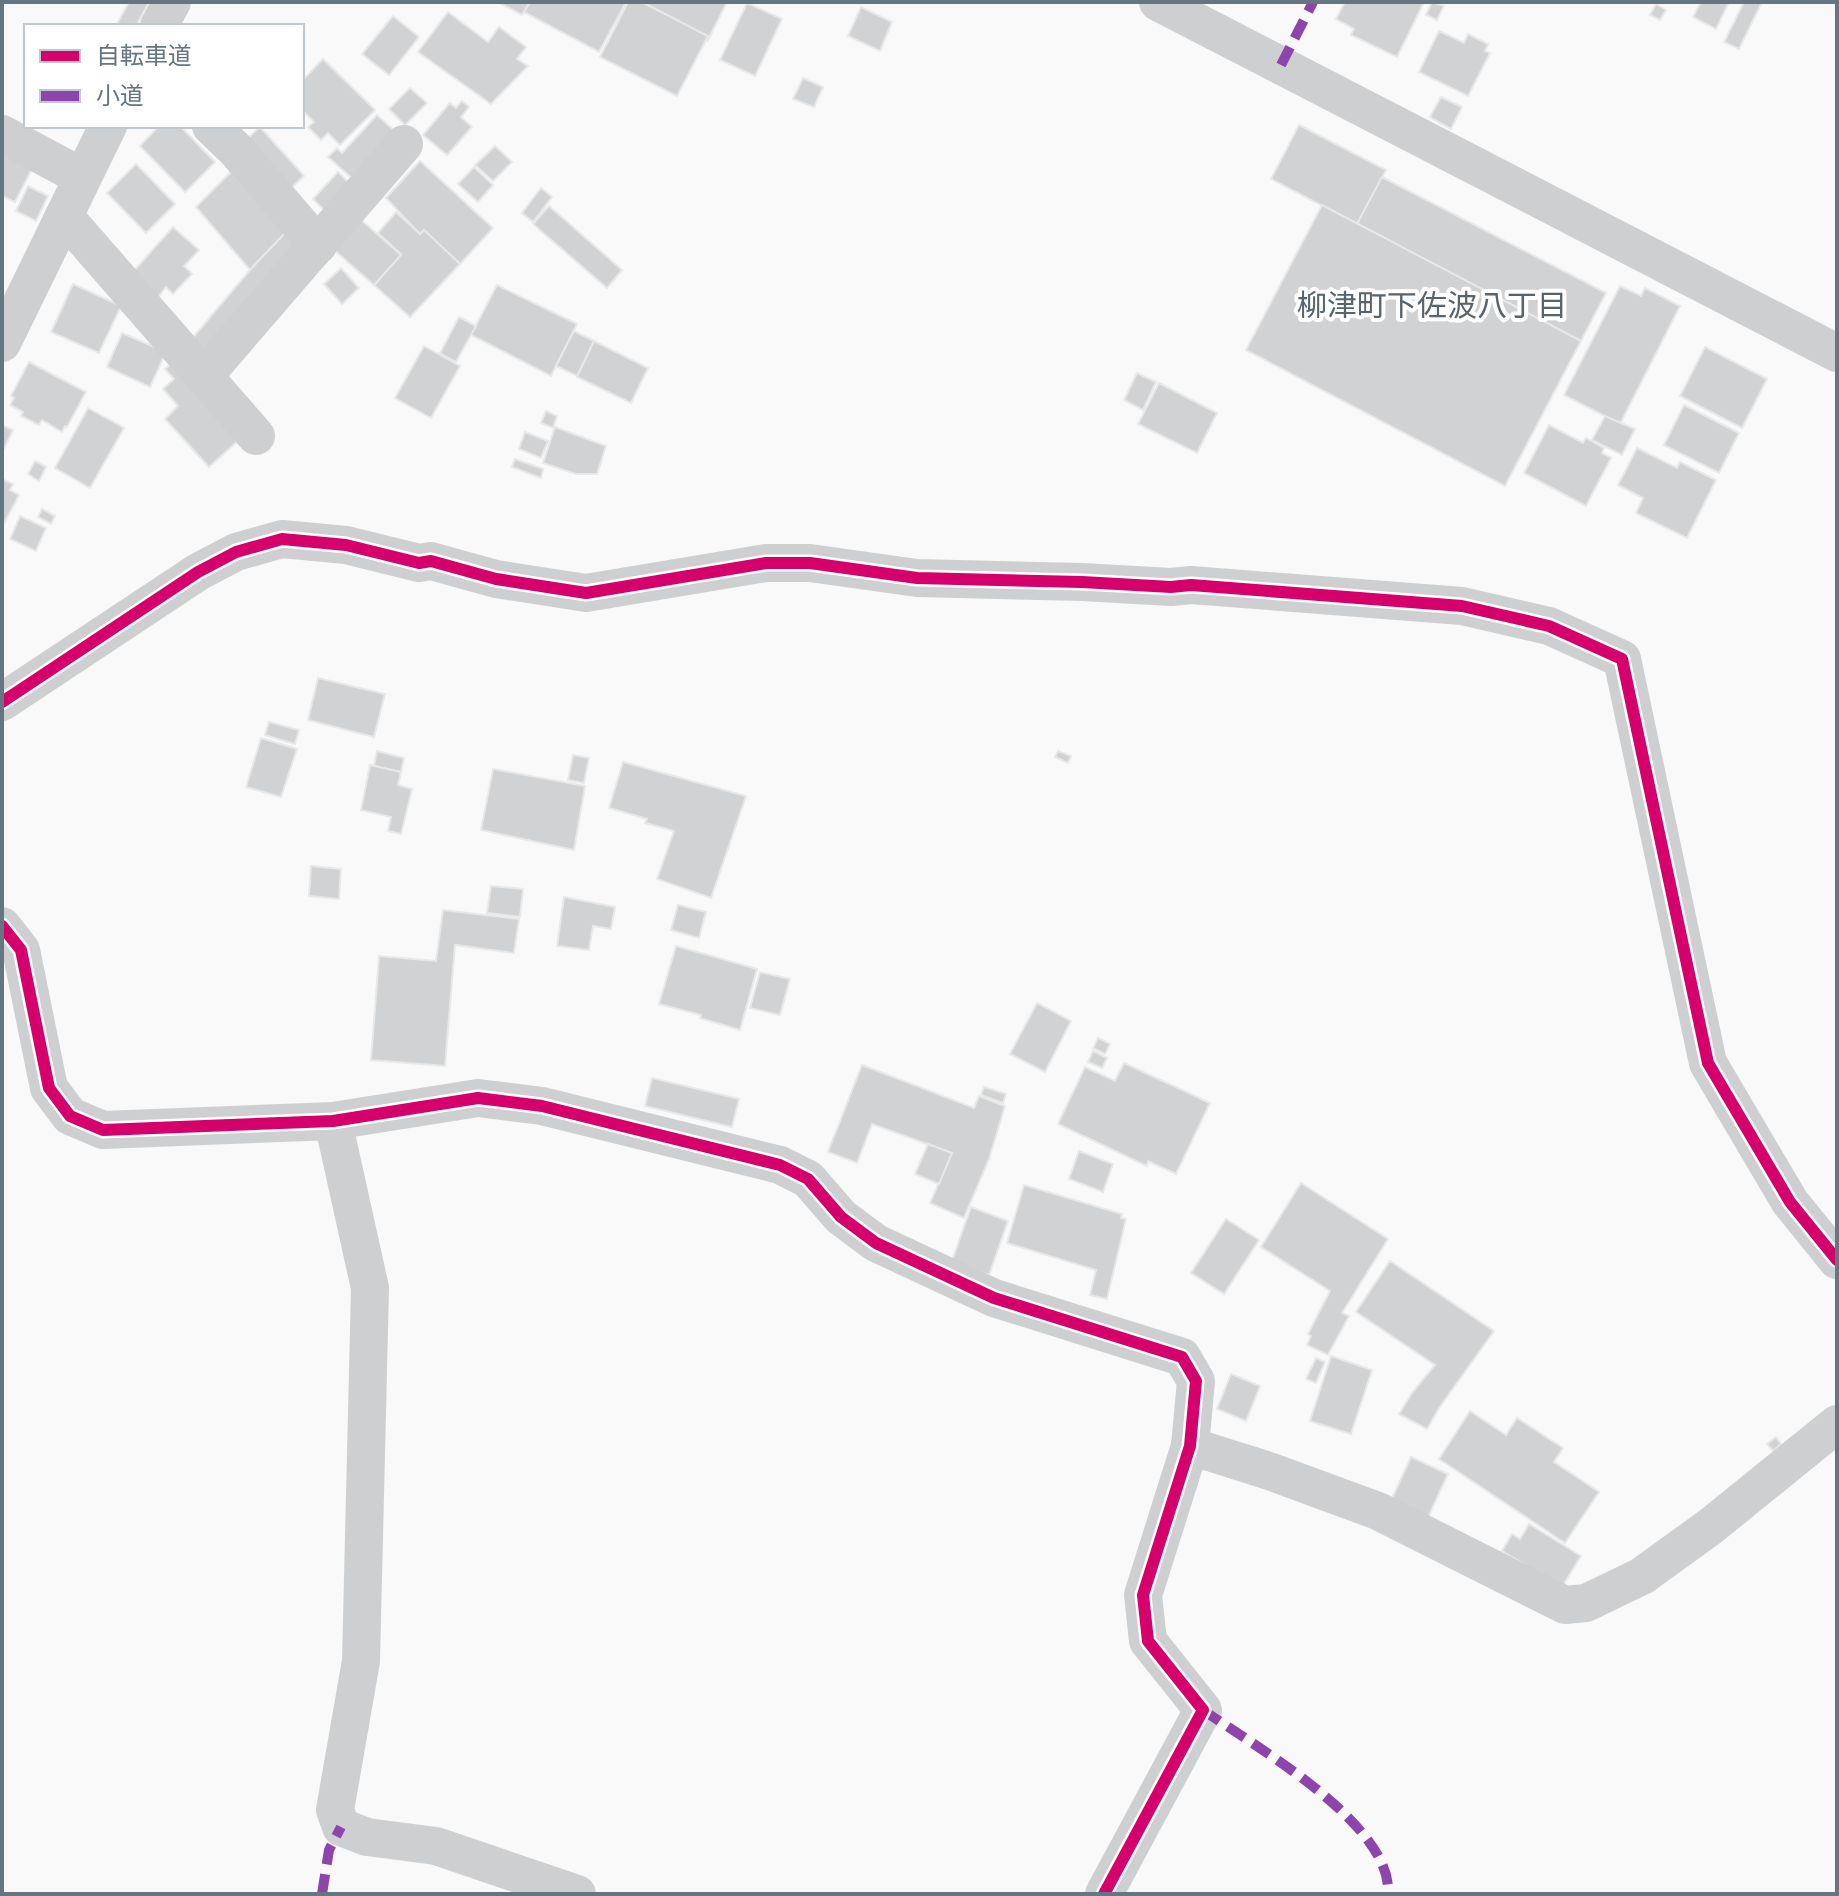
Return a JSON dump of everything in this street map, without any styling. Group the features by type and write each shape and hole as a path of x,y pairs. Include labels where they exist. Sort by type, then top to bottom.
{"street":[{"path":"160,24 172,2"},
{"path":"1158,2 1837,353"},
{"path":"2,343 107,128"},
{"path":"213,128 318,245"},
{"path":"2,134 82,177"},
{"path":"204,376 404,144"},
{"path":"64,216 256,436"},
{"path":"2,702 198,572 236,552 282,539 346,545 419,563 431,561 496,579 586,593 766,563 810,563 917,578 1171,587 1191,585 1462,606 1549,626 1622,659 1708,1063 1790,1202 1837,1260"},
{"path":"2,926 21,950 49,1088 70,1116 103,1130 333,1121 478,1098 542,1106 780,1165 808,1179 841,1217 876,1243 994,1298 1182,1357 1196,1381 1190,1446 1143,1595 1148,1641 1203,1710 1104,1894"},
{"path":"333,1121 370,1288 361,1661 335,1810 341,1827 367,1837 436,1846 577,1894"},
{"path":"1190,1446 1378,1511 1565,1605 1586,1603 1642,1576 1711,1526 1837,1424"}],"building":[{"path":"129,2 149,2 137,24 117,24"},
{"path":"498,2 530,2 522,15"},
{"path":"530,2 626,2 599,52 524,12"},
{"path":"628,2 642,2 708,36 677,96 600,57"},
{"path":"642,2 727,2 707,42 708,36"},
{"path":"1345,2 1424,2 1397,57 1351,35 1354,29 1336,19"},
{"path":"1432,2 1444,6 1437,20 1426,15"},
{"path":"1701,2 1729,2 1716,29 1693,17"},
{"path":"1744,2 1762,2 1739,49 1724,42"},
{"path":"747,3 782,19 755,76 720,60"},
{"path":"1656,4 1666,10 1660,20 1650,15"},
{"path":"861,7 892,22 880,51 848,36"},
{"path":"448,12 488,42 499,27 526,47 517,59 528,66 491,104 418,52"},
{"path":"393,16 419,37 389,75 362,54"},
{"path":"1439,31 1464,43 1468,34 1488,44 1485,51 1490,53 1468,96 1419,72"},
{"path":"323,59 375,110 340,145 328,133 321,140 308,127 314,122 304,112 304,79"},
{"path":"803,78 823,87 814,107 793,99"},
{"path":"410,88 427,103 405,125 389,109"},
{"path":"1441,97 1462,107 1451,129 1430,117"},
{"path":"462,101 469,107 461,117 472,127 447,155 423,135 450,103 456,108"},
{"path":"377,115 397,133 354,180 328,157 337,148 342,153"},
{"path":"1299,125 1386,170 1357,224 1271,179"},
{"path":"157,128 182,128 215,162 185,192 140,146"},
{"path":"261,128 304,176 283,196 238,147"},
{"path":"2,139 38,157 15,202 2,196"},
{"path":"495,146 512,162 493,181 475,165"},
{"path":"420,161 493,228 460,264 424,230 420,234 386,198"},
{"path":"136,164 175,204 146,233 107,193"},
{"path":"474,167 493,185 478,202 458,184"},
{"path":"231,172 286,232 250,270 196,207"},
{"path":"338,172 349,183 324,210 313,199"},
{"path":"1382,177 1606,293 1581,341 1357,224"},
{"path":"28,186 48,196 36,221 16,211"},
{"path":"541,188 552,197 533,222 522,213"},
{"path":"1322,205 1581,341 1505,486 1246,350"},
{"path":"549,206 622,270 607,288 533,224"},
{"path":"396,212 420,234 424,230 460,264 410,317 374,285 401,254 378,233"},
{"path":"359,218 401,255 374,285 332,248"},
{"path":"173,227 199,250 184,266 192,274 173,294 166,287 158,297 132,273"},
{"path":"286,232 300,248 204,354 190,341"},
{"path":"341,268 359,288 342,304 324,284"},
{"path":"73,284 121,306 99,353 51,332"},
{"path":"497,285 577,324 551,376 471,335"},
{"path":"1620,286 1641,296 1645,288 1680,306 1620,424 1564,395"},
{"path":"459,317 476,326 456,362 440,353"},
{"path":"574,331 594,341 577,376 556,366"},
{"path":"122,333 166,352 150,387 107,367"},
{"path":"594,341 648,368 631,403 577,377"},
{"path":"424,346 460,366 431,418 395,398"},
{"path":"1705,347 1767,379 1742,428 1680,396"},
{"path":"29,362 86,392 62,432 42,420 39,425 21,416 23,412 10,405 14,398 11,396"},
{"path":"173,362 242,437 209,467 165,419 178,406 163,389 174,379 165,369"},
{"path":"1137,373 1156,382 1143,410 1124,400"},
{"path":"1159,383 1217,413 1197,453 1138,424"},
{"path":"1684,405 1739,433 1719,473 1664,445"},
{"path":"88,408 124,428 90,488 55,468"},
{"path":"546,411 557,416 553,428 541,423"},
{"path":"1605,416 1635,429 1622,455 1592,440"},
{"path":"2,425 13,430 2,453"},
{"path":"1549,425 1583,443 1586,438 1604,448 1602,453 1611,458 1586,506 1524,473"},
{"path":"555,427 606,446 597,474 576,474 543,463"},
{"path":"525,432 548,441 541,458 519,449"},
{"path":"1637,448 1677,468 1680,462 1716,480 1687,538 1636,513 1643,498 1618,485"},
{"path":"515,459 543,469 541,478 512,467"},
{"path":"35,461 46,467 39,481 28,474"},
{"path":"2,479 13,484 10,490 19,495 2,527"},
{"path":"42,509 55,516 51,524 38,517"},
{"path":"20,516 46,528 36,551 10,539"},
{"path":"318,678 385,694 374,737 308,720"},
{"path":"269,722 299,730 295,744 265,735"},
{"path":"261,738 297,749 281,797 246,787"},
{"path":"377,751 404,758 401,772 374,766"},
{"path":"1058,751 1071,756 1068,763 1055,757"},
{"path":"573,755 589,758 584,783 568,780"},
{"path":"623,762 746,796 711,898 657,879 674,831 609,808"},
{"path":"370,765 401,772 398,785 412,789 401,834 388,831 391,817 361,810"},
{"path":"493,769 585,786 574,850 481,830"},
{"path":"311,866 341,869 339,899 309,896"},
{"path":"491,886 523,889 520,917 487,913"},
{"path":"564,897 615,907 611,929 593,926 589,950 557,946"},
{"path":"678,905 706,912 699,938 671,930"},
{"path":"443,910 519,919 514,953 455,945 445,1066 371,1060 379,956 436,961"},
{"path":"676,946 757,969 740,1030 659,1004"},
{"path":"760,972 790,979 780,1015 750,1008"},
{"path":"1037,1003 1071,1021 1045,1072 1010,1054"},
{"path":"1098,1038 1110,1044 1105,1054 1093,1048"},
{"path":"1093,1051 1107,1058 1102,1068 1088,1062"},
{"path":"1124,1063 1210,1103 1176,1174 1148,1161 1147,1166 1058,1124 1085,1067 1115,1081"},
{"path":"862,1065 974,1108 979,1096 1005,1106 989,1159 964,1218 930,1203 952,1153 872,1124 857,1163 828,1152"},
{"path":"652,1078 739,1099 732,1127 645,1106"},
{"path":"984,1087 1006,1094 1003,1103 981,1095"},
{"path":"928,1144 952,1153 939,1184 915,1174"},
{"path":"1079,1151 1113,1164 1103,1192 1069,1179"},
{"path":"1301,1183 1388,1239 1342,1313 1349,1316 1328,1355 1307,1345 1311,1336 1308,1334 1330,1291 1261,1247"},
{"path":"1024,1185 1122,1214 1121,1218 1126,1219 1107,1299 1090,1295 1096,1270 1007,1243"},
{"path":"971,1207 1008,1221 989,1275 952,1261"},
{"path":"1226,1219 1259,1240 1224,1294 1191,1273"},
{"path":"1390,1261 1494,1331 1427,1429 1399,1414 1435,1365 1356,1312"},
{"path":"1331,1356 1372,1370 1351,1434 1310,1421"},
{"path":"1316,1358 1325,1362 1316,1383 1306,1379"},
{"path":"1231,1374 1260,1386 1246,1421 1217,1409"},
{"path":"1470,1411 1506,1435 1517,1418 1563,1448 1554,1462 1599,1492 1565,1543 1439,1459"},
{"path":"1776,1437 1781,1444 1773,1451 1767,1444"},
{"path":"1411,1457 1448,1474 1425,1524 1388,1507"},
{"path":"1529,1524 1581,1556 1562,1587 1502,1551 1512,1534 1520,1539"}],"marked path":[{"path":"1281,65 1313,2"},
{"path":"1203,1710 1285,1766 1345,1815 1368,1841 1384,1867 1388,1894"},
{"path":"322,1894 329,1850 341,1827"}],"cycle path":[{"path":"2,702 198,572 236,552 282,539 346,545 419,563 431,561 496,579 586,593 766,563 810,563 917,578 1171,587 1191,585 1462,606 1549,626 1622,659 1708,1063 1790,1202 1837,1260"},
{"path":"2,926 21,950 49,1088 70,1116 103,1130 333,1121 478,1098 542,1106 780,1165 808,1179 841,1217 876,1243 994,1298 1182,1357 1196,1381 1190,1446 1143,1595 1148,1641 1203,1710 1104,1894"}],"district":[{"name":"柳津町下佐波八丁目","path":"1432,306"}]}
